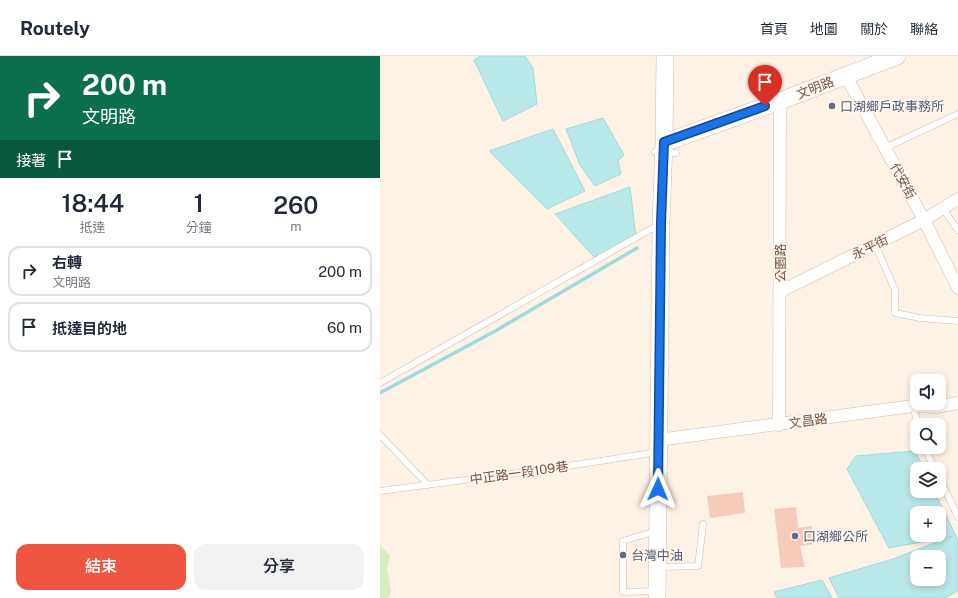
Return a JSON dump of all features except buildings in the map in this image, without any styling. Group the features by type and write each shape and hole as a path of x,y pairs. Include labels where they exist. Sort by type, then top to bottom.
{"main road":[{"path":"657,594 661,223 665,150 665,56"},
{"name":"文明路","path":"665,150 780,101 897,56"}],"street":[{"name":"代安街","path":"846,76 924,220 958,288"},
{"name":"公園路","path":"779,424 780,101"},
{"name":"永平街","path":"780,292 924,220 958,199"},
{"name":"文昌路","path":"946,405 958,403"},
{"name":"文昌路","path":"658,446 779,424 910,406"}],"lane":[{"path":"885,148 958,114"},
{"path":"943,209 958,230"},
{"path":"380,383 661,223"},
{"path":"875,244 895,290 895,313 920,318 958,321"},
{"path":"380,435 428,485"},
{"name":"中正路一段109巷","path":"380,491 555,468 658,446"},
{"path":"946,491 958,516"},
{"path":"657,567 698,566 703,524"},
{"path":"657,594 623,592 623,541 658,530"}],"green space":[{"path":"380,545 390,555 387,569 391,591 388,598 380,598"}],"water":[{"path":"480,56 525,56 533,68 537,104 503,121 474,60"},
{"path":"603,118 624,155 618,161 621,174 595,186 580,165 566,129"},
{"path":"553,129 585,191 547,209 489,151"},
{"path":"630,187 636,238 594,257 555,214"},
{"path":"910,451 910,454 916,454 920,462 910,462 910,498 937,498 941,506 910,506 910,542 921,542 889,548 847,469 856,456"},
{"path":"946,516 958,540 958,591 945,598 839,598 829,578 910,552 910,586 946,586 946,550 916,550 937,542 946,542 946,539 953,536 946,537"},
{"path":"822,580 832,598 777,598 774,592"}],"waterway":[{"path":"380,393 497,330 637,248"}],"place":[{"name":"口湖鄉戶政事務所","path":"832,106"},
{"name":"口湖鄉公所","path":"795,536"},
{"name":"台灣中油","path":"623,555"}],"route":[{"path":"658,489 661,223 664,142 765,106"}]}
